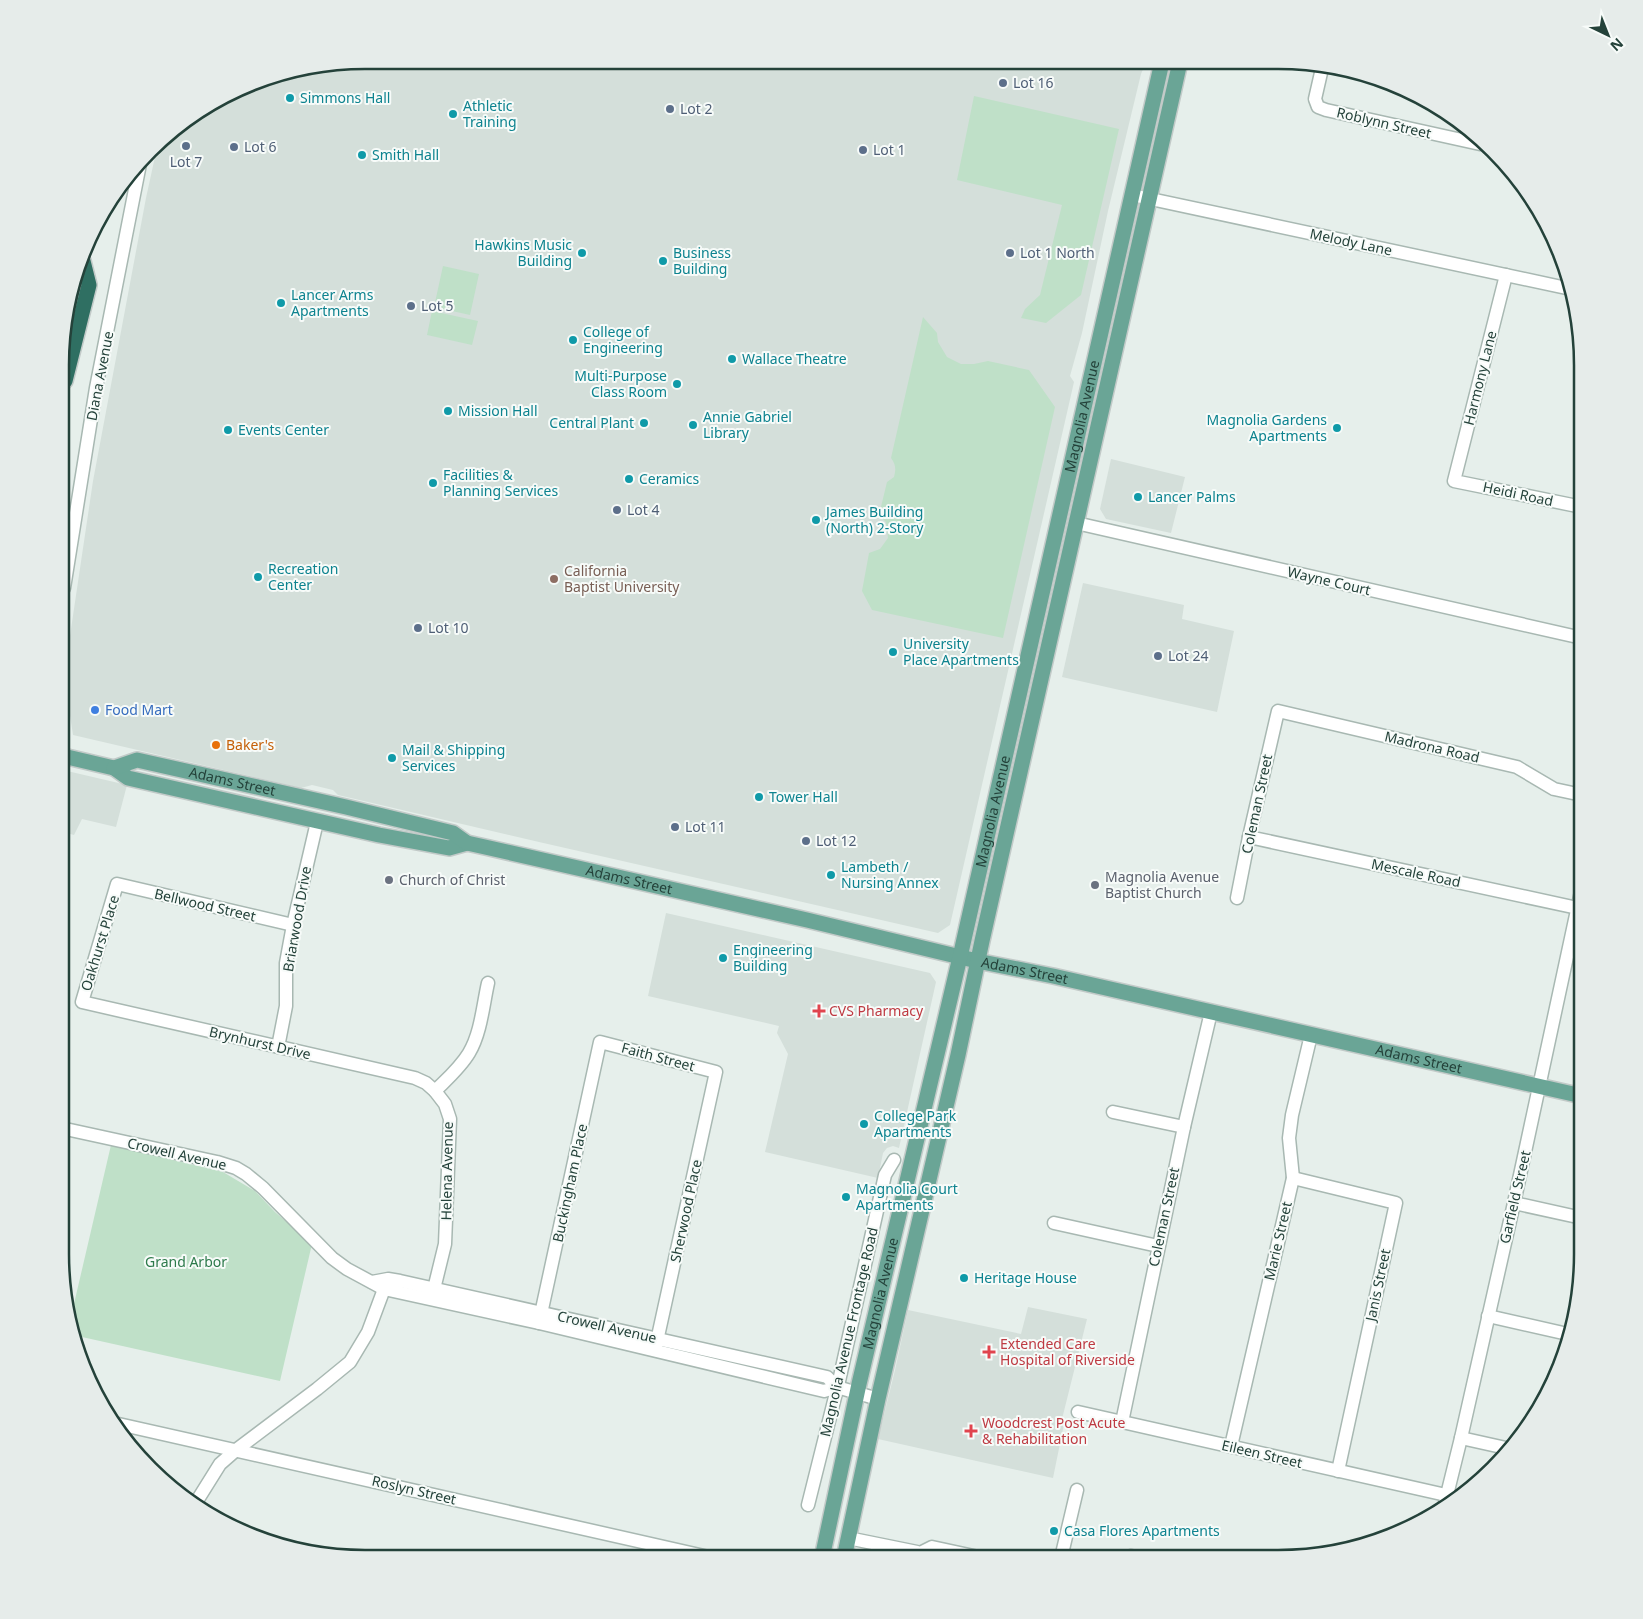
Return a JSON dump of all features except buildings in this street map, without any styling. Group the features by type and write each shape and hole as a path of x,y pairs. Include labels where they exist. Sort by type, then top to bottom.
{"highway":[{"path":"69,363 88,285 84,270"}],"main road":[{"name":"Magnolia Avenue","path":"824,1550 1160,69"},
{"name":"Magnolia Avenue","path":"846,1550 1178,69"},
{"path":"1058,520 1076,523"},
{"name":"Adams Street","path":"69,757 114,768 128,778 317,822 449,848 467,843"},
{"name":"Adams Street","path":"114,768 137,760 427,826 453,833 467,843 807,920 977,961 1574,1094"},
{"path":"410,840 424,832 427,826"}],"street":[{"name":"Roblynn Street","path":"1321,72 1315,98 1318,107 1474,143"},
{"name":"Diana Avenue","path":"69,557 96,388 138,175"},
{"name":"Melody Lane","path":"1132,195 1564,287"},
{"name":"Harmony Lane","path":"1454,481 1506,275"},
{"name":"Heidi Road","path":"1454,481 1574,505"},
{"name":"Wayne Court","path":"1076,523 1574,636"},
{"name":"Madrona Road","path":"1278,711 1517,767 1554,789 1574,793"},
{"name":"Coleman Street","path":"1237,898 1278,711"},
{"name":"Briarwood Drive","path":"278,1048 286,1006 286,963 317,822"},
{"name":"Mescale Road","path":"1249,837 1574,907"},
{"name":"Bellwood Street","path":"117,884 293,925"},
{"name":"Oakhurst Place","path":"82,1002 117,884"},
{"name":"Garfield Street","path":"1446,1498 1461,1438 1574,934"},
{"path":"435,1091 458,1069 476,1038 488,983"},
{"name":"Brynhurst Drive","path":"82,1002 415,1078 426,1083 435,1091"},
{"name":"Coleman Street","path":"1122,1422 1158,1246 1211,1012"},
{"name":"Marie Street","path":"1231,1446 1293,1178 1289,1138 1292,1115 1311,1035"},
{"name":"Faith Street","path":"600,1042 716,1072"},
{"name":"Buckingham Place","path":"541,1318 600,1042"},
{"name":"Sherwood Place","path":"657,1345 716,1072"},
{"name":"Helena Avenue","path":"434,1289 445,1244 450,1126 450,1119 445,1104 435,1091"},
{"path":"1113,1112 1184,1127"},
{"name":"Crowell Avenue","path":"69,1130 217,1162 236,1168 263,1188 332,1258 372,1282 434,1289 541,1318"},
{"name":"Magnolia Avenue Frontage Road","path":"808,1505 885,1175 894,1160"},
{"name":"Janis Street","path":"1293,1178 1396,1203 1338,1471"},
{"path":"1514,1202 1574,1216"},
{"path":"1054,1223 1158,1246"},
{"name":"Crowell Avenue","path":"386,1284 657,1345 824,1391 837,1387 878,1399"},
{"path":"198,1499 220,1464 350,1362 368,1332 386,1284"},
{"path":"1488,1316 1563,1333"},
{"name":"Eileen Street","path":"1078,1412 1338,1471 1443,1500"},
{"name":"Roslyn Street","path":"123,1424 678,1550"},
{"path":"1461,1438 1502,1447"},
{"path":"1063,1550 1077,1490"},
{"path":"848,1538 907,1550"},
{"path":"926,1550 932,1547 946,1550"}],"shaded area":[{"name":"California Baptist University","path":"346,69 1143,69 1108,211 1082,333 1070,376 1074,382 950,925 938,933 338,795 333,790 312,785 301,788 73,735 69,709 69,642 93,481 155,157 170,142 200,119 234,99 270,84 326,71"},
{"path":"1111,459 1185,477 1171,533 1106,519 1100,509"},
{"name":"Lot 24","path":"1083,583 1184,605 1182,619 1234,631 1217,712 1062,677"},
{"path":"69,771 127,785 116,827 82,819 74,835 69,834"},
{"path":"666,913 930,973 936,982 899,1148 893,1146 887,1148 883,1153 878,1178 765,1152 788,1054 777,1033 779,1026 648,996"},
{"path":"1028,1307 1087,1319 1061,1423 1064,1424 1053,1478 878,1439 908,1310 1021,1334"}],"green space":[{"path":"974,96 1119,129 1081,295 1046,323 1021,318 1025,309 1040,295 1062,205 957,180"},
{"path":"443,266 479,274 470,315 434,307"},
{"path":"432,311 478,321 472,345 427,335"},
{"path":"923,317 937,333 938,342 947,357 961,364 988,361 1029,370 1055,407 1003,638 872,610 862,591 869,553 880,549 888,538 886,522 879,515 887,482 895,474 895,465 891,458"},
{"name":"Grand Arbor","path":"111,1145 223,1172 255,1191 275,1212 312,1244 280,1381 81,1337 73,1307"}],"place":[{"name":"Lot 16","path":"1003,83"},
{"name":"Simmons Hall","path":"290,98"},
{"name":"Lot 2","path":"670,109"},
{"name":"Athletic Training","path":"453,114"},
{"name":"Lot 7","path":"186,146"},
{"name":"Lot 6","path":"234,147"},
{"name":"Lot 1","path":"863,150"},
{"name":"Smith Hall","path":"362,155"},
{"name":"Hawkins Music Building","path":"582,253"},
{"name":"Lot 1 North","path":"1010,253"},
{"name":"Business Building","path":"663,261"},
{"name":"Lancer Arms Apartments","path":"281,303"},
{"name":"Lot 5","path":"411,306"},
{"name":"College of Engineering","path":"573,340"},
{"name":"Wallace Theatre","path":"732,359"},
{"name":"Multi-Purpose Class Room","path":"677,384"},
{"name":"Mission Hall","path":"448,411"},
{"name":"Central Plant","path":"644,423"},
{"name":"Annie Gabriel Library","path":"693,425"},
{"name":"Magnolia Gardens Apartments","path":"1337,428"},
{"name":"Events Center","path":"228,430"},
{"name":"Ceramics","path":"629,479"},
{"name":"Facilities & Planning Services","path":"433,483"},
{"name":"Lancer Palms","path":"1138,497"},
{"name":"Lot 4","path":"617,510"},
{"name":"James Building (North) 2-Story","path":"816,520"},
{"name":"Recreation Center","path":"258,577"},
{"name":"California Baptist University","path":"554,579"},
{"name":"Lot 10","path":"418,628"},
{"name":"University Place Apartments","path":"893,652"},
{"name":"Lot 24","path":"1158,656"},
{"name":"Food Mart","path":"95,710"},
{"name":"Baker's","path":"216,745"},
{"name":"Mail & Shipping Services","path":"392,758"},
{"name":"Tower Hall","path":"759,797"},
{"name":"Lot 11","path":"675,827"},
{"name":"Lot 12","path":"806,841"},
{"name":"Lambeth / Nursing Annex","path":"831,875"},
{"name":"Church of Christ","path":"389,880"},
{"name":"Magnolia Avenue Baptist Church","path":"1095,885"},
{"name":"Engineering Building","path":"723,958"},
{"name":"CVS Pharmacy","path":"819,1011"},
{"name":"College Park Apartments","path":"864,1124"},
{"name":"Magnolia Court Apartments","path":"846,1197"},
{"name":"Heritage House","path":"964,1278"},
{"name":"Extended Care Hospital of Riverside","path":"989,1352"},
{"name":"Woodcrest Post Acute & Rehabilitation","path":"971,1431"},
{"name":"Casa Flores Apartments","path":"1054,1531"}]}
